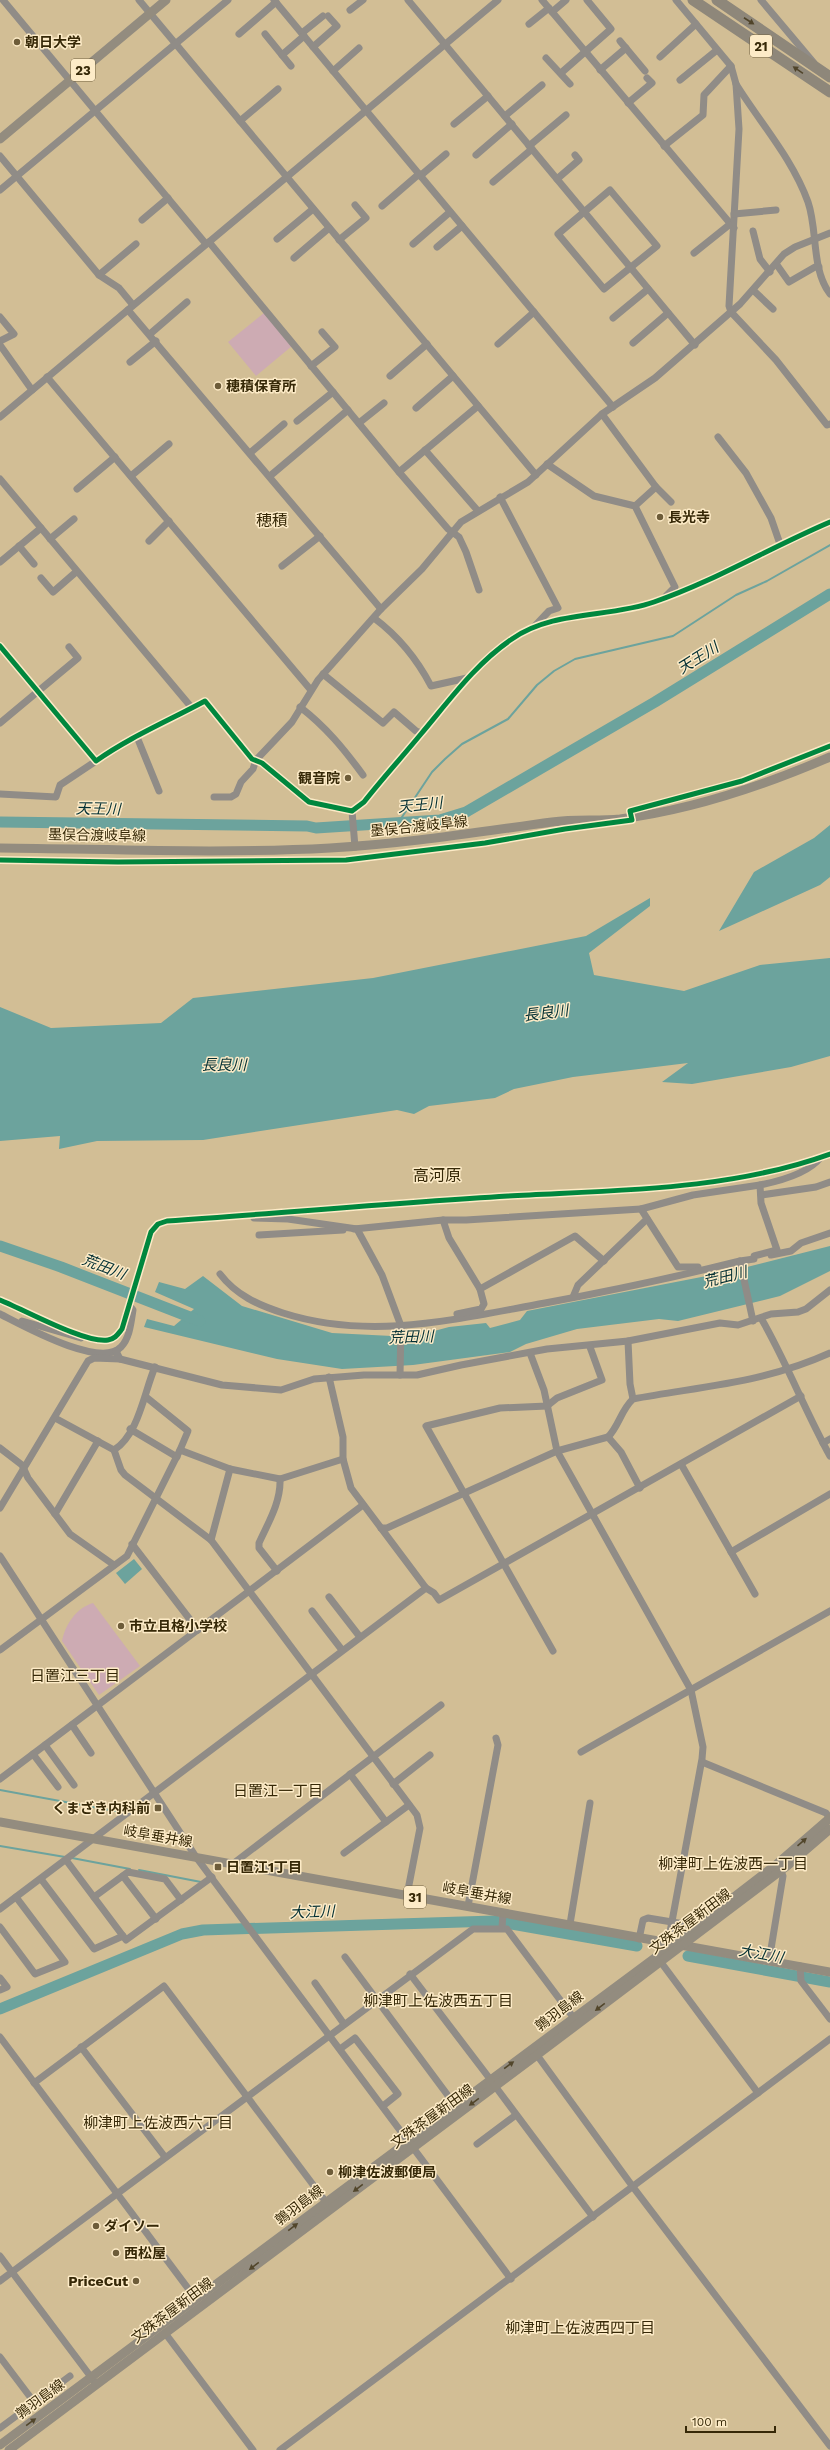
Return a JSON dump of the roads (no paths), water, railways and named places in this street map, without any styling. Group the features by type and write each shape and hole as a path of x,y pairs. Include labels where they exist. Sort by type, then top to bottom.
{"highway":[{"name":"21","path":"693,0 830,92"},
{"name":"21","path":"716,0 830,77"}],"main road":[{"name":"23","path":"0,139 166,0"},
{"name":"墨俣合渡岐阜線","path":"0,848 269,850 355,847 483,833 559,822 619,819 655,812 741,791 779,778 830,757"},
{"name":"文殊茶屋新田線","path":"535,2052 660,1961 674,1944 777,1864 830,1818"},
{"name":"岐阜垂井線","path":"0,1822 468,1906 503,1921 570,1924 639,1939 769,1960 800,1969 830,1972"},
{"name":"文殊茶屋新田線","path":"674,1944 781,1871 830,1829"},
{"name":"鶉羽島線","path":"0,2445 94,2381 196,2299 326,2202 410,2143 455,2105 492,2083 535,2052 573,2017 674,1944"},
{"name":"文殊茶屋新田線","path":"9,2450 94,2381 165,2333 410,2143 492,2083"}],"street":[{"path":"3,0 399,472 452,532 459,537 466,552 479,590"},
{"path":"139,0 536,475"},
{"path":"0,190 228,0"},
{"path":"350,10 363,0"},
{"path":"408,0 695,345"},
{"path":"0,417 498,0"},
{"path":"542,0 731,227"},
{"path":"529,24 566,0"},
{"path":"561,73 611,29 588,0"},
{"path":"676,0 731,66 736,84 739,129 734,214 731,227 729,306 731,312 776,360 827,425 830,424"},
{"path":"239,34 275,1 613,407"},
{"path":"764,1 816,68"},
{"path":"282,55 326,16 337,26 313,46"},
{"path":"660,57 696,24"},
{"path":"265,34 291,66"},
{"path":"620,41 652,82 628,103"},
{"path":"333,71 359,48"},
{"path":"600,70 626,48"},
{"path":"680,80 717,50"},
{"path":"546,58 570,84"},
{"path":"664,146 703,115 704,95 731,66"},
{"path":"736,84 793,170 808,202 819,267 823,282 830,294"},
{"path":"505,116 542,85"},
{"path":"240,121 278,89"},
{"path":"454,124 488,96"},
{"path":"493,182 566,115"},
{"path":"476,154 512,124"},
{"path":"382,206 446,154"},
{"path":"557,179 579,160 575,155"},
{"path":"0,156 99,275 119,288 150,334 381,609"},
{"path":"610,190 657,246 604,289 558,234 586,213 610,190"},
{"path":"142,220 168,198"},
{"path":"339,240 366,218 355,205"},
{"path":"277,239 313,209"},
{"path":"734,214 776,210"},
{"path":"413,244 450,212"},
{"path":"437,247 462,226"},
{"path":"694,253 731,227"},
{"path":"294,258 329,228"},
{"path":"753,231 760,259 770,272"},
{"path":"214,797 231,797 236,794 241,782 252,769 256,760 292,722 310,690 323,674 381,609 422,569 452,532 478,511 528,482 602,414 645,387 695,345 731,312 770,272 784,254 795,247 830,233"},
{"path":"99,275 136,244"},
{"path":"776,265 789,282 815,267 819,267"},
{"path":"613,318 648,289"},
{"path":"753,290 773,309"},
{"path":"150,334 187,302"},
{"path":"498,344 534,312"},
{"path":"633,343 668,313"},
{"path":"0,317 14,334 0,341"},
{"path":"311,366 335,347 322,332"},
{"path":"130,362 156,341"},
{"path":"390,376 427,344"},
{"path":"0,345 32,390"},
{"path":"416,408 453,376"},
{"path":"48,377 310,690"},
{"path":"297,421 333,392"},
{"path":"359,423 384,403"},
{"path":"399,472 478,406"},
{"path":"270,476 348,410"},
{"path":"602,414 656,487 671,502"},
{"path":"250,453 284,424"},
{"path":"718,437 746,473 771,518 780,544"},
{"path":"131,476 169,444"},
{"path":"425,450 478,511"},
{"path":"77,489 115,457"},
{"path":"547,464 594,496 634,506 675,587 661,600"},
{"path":"0,479 76,572 192,708"},
{"path":"634,506 656,487"},
{"path":"500,497 558,608 549,611 533,628"},
{"path":"50,539 74,519"},
{"path":"149,541 169,521"},
{"path":"352,813 364,802 467,678 513,638 533,628 661,600 712,579 780,544 830,522"},
{"path":"0,562 41,528"},
{"path":"282,566 320,536"},
{"path":"19,546 34,564"},
{"path":"41,578 53,592 76,572"},
{"path":"374,618 401,642 414,658 431,686 467,678"},
{"path":"0,723 78,658 69,648"},
{"path":"1,649 96,761"},
{"path":"323,674 383,723 394,712 416,731 422,733"},
{"path":"0,794 56,797 60,785 125,741 136,737 205,701 252,759 256,760 288,783 310,802 352,813"},
{"path":"300,707 320,722 340,743 363,775"},
{"path":"136,737 159,791"},
{"path":"352,813 355,847"},
{"path":"0,1300 83,1335 97,1340 107,1340 116,1337 122,1329 147,1243 158,1224 167,1221 675,1186 785,1169 830,1154"},
{"path":"822,1157 830,1160"},
{"path":"258,1235 358,1229 443,1220 466,1220 641,1209 693,1196 777,1181 816,1165 822,1157"},
{"path":"761,1195 816,1187 830,1182"},
{"path":"754,1259 754,1256 776,1250 767,1225 760,1185"},
{"path":"641,1209 678,1267 700,1267 704,1270"},
{"path":"244,1215 251,1218 288,1219 358,1229"},
{"path":"573,1297 578,1285 647,1219"},
{"path":"431,1323 443,1317 481,1309 484,1304 480,1289 448,1238 443,1220"},
{"path":"358,1229 382,1275 401,1328 400,1374"},
{"path":"220,1274 227,1284 250,1300 311,1322 342,1326 401,1328 573,1297 741,1263 791,1251 801,1243 830,1233"},
{"path":"480,1289 575,1236 604,1261"},
{"path":"741,1263 753,1319"},
{"path":"0,1508 88,1361 94,1358 120,1359 222,1385 281,1390 314,1379 400,1374 417,1375 547,1349 590,1347 628,1341 701,1325 720,1323 738,1325 772,1314 798,1312 806,1309 830,1290"},
{"path":"0,1314 76,1348 108,1353 116,1351 128,1337 133,1310 130,1305"},
{"path":"761,1318 790,1370 830,1456"},
{"path":"10,1319 65,1335 81,1338 83,1335"},
{"path":"628,1341 630,1384 633,1399"},
{"path":"554,1651 426,1426 500,1408 547,1406 563,1396 602,1380 590,1347"},
{"path":"116,1351 120,1359"},
{"path":"530,1353 547,1406 557,1451 691,1690 703,1747 672,1920 674,1944"},
{"path":"381,1528 387,1528 557,1451 608,1437 614,1431 627,1405 633,1399 726,1385 790,1370 830,1353"},
{"path":"114,1450 130,1429 146,1397 155,1367"},
{"path":"329,1377 343,1436 343,1459 351,1488 426,1588 434,1593 436,1599 439,1600 504,1565 801,1396"},
{"path":"0,1650 127,1556 178,1454 188,1430 146,1397"},
{"path":"55,1418 114,1450 121,1470 156,1499 212,1540 249,1592 417,1815 420,1828 407,1895"},
{"path":"130,1429 178,1454 230,1469 280,1479 343,1459"},
{"path":"608,1437 622,1452 640,1488"},
{"path":"823,1443 830,1439"},
{"path":"55,1514 98,1441"},
{"path":"0,1448 22,1465 24,1470 70,1534 114,1565"},
{"path":"681,1464 754,1594"},
{"path":"212,1540 230,1469"},
{"path":"277,1571 259,1548 259,1543 281,1490 280,1479"},
{"path":"731,1552 830,1494"},
{"path":"0,1779 363,1505"},
{"path":"132,1544 198,1630"},
{"path":"0,1556 196,1857 383,2106 510,2279"},
{"path":"0,1910 88,1845 93,1838 426,1588"},
{"path":"329,1597 360,1637"},
{"path":"312,1611 342,1650"},
{"path":"581,1752 830,1611"},
{"path":"234,1863 441,1705"},
{"path":"72,1725 91,1753"},
{"path":"468,1906 497,1741"},
{"path":"45,1745 74,1784"},
{"path":"33,1754 58,1787"},
{"path":"393,1784 430,1756"},
{"path":"702,1759 826,1813 830,1818"},
{"path":"350,1774 386,1822"},
{"path":"570,1924 590,1803"},
{"path":"344,1853 409,1805"},
{"path":"66,1860 126,1940 212,1877"},
{"path":"769,1960 783,1876 781,1871"},
{"path":"94,1897 128,1872 165,1879 181,1900"},
{"path":"123,1876 156,1919"},
{"path":"41,1879 94,1949 123,1936"},
{"path":"0,1927 35,1974 65,1962 16,1897"},
{"path":"639,1939 643,1920 653,1917 690,1925 699,1924"},
{"path":"0,2281 165,2157 248,2098 410,1974 474,1928 503,1921 507,1929 573,2017"},
{"path":"345,1957 455,2105"},
{"path":"660,1961 758,2093"},
{"path":"800,1969 801,1981 830,2019"},
{"path":"410,1974 592,2216"},
{"path":"0,1978 6,1987 0,1990"},
{"path":"315,1984 344,2024"},
{"path":"34,2083 164,1986 326,2202"},
{"path":"0,2037 196,2299"},
{"path":"340,2049 356,2038 398,2094 383,2106"},
{"path":"280,2450 830,2039"},
{"path":"81,2047 165,2157"},
{"path":"535,2052 633,2187 830,2446"},
{"path":"477,2144 516,2115"},
{"path":"0,2256 94,2381"},
{"path":"165,2333 253,2450"},
{"path":"0,2357 34,2402"},
{"path":"0,2428 70,2376"}],"water":[{"path":"830,825 830,877 820,885 719,931 754,872 814,838"},
{"name":"長良川","path":"650,898 650,906 589,953 594,975 684,991 760,965 830,958 830,1056 791,1067 692,1084 662,1082 688,1063 573,1077 514,1089 495,1098 429,1106 414,1114 397,1110 203,1140 97,1141 59,1149 60,1136 0,1141 0,1007 51,1028 161,1023 193,998 373,978 586,936"},
{"path":"830,1246 830,1271 780,1296 678,1321 659,1319 577,1329 526,1344 510,1352 413,1365 342,1369 277,1359 144,1327 147,1319 174,1326 194,1309 155,1292 159,1282 185,1289 203,1276 242,1306 332,1333 412,1337 449,1327 486,1323 490,1328 520,1320 527,1311 727,1272"},
{"path":"134,1559 142,1569 125,1584 116,1573"}],"waterway":[{"path":"398,823 432,772 445,759 462,744 508,719 537,685 554,671 575,659 673,636 736,595 767,581 830,545"},
{"name":"天王川","path":"0,822 307,826 316,828 440,820 466,812 655,702 830,594"},
{"name":"荒田川","path":"0,1246 61,1267 200,1321"},
{"path":"0,1790 120,1812"},
{"path":"0,1846 65,1857"},
{"path":"72,1858 130,1869"},
{"path":"139,1870 201,1882"},
{"name":"大江川","path":"0,2009 182,1934 203,1930 494,1921 637,1946"},
{"name":"大江川","path":"688,1956 830,1982"}],"place":[{"name":"朝日大学","path":"17,42"},
{"name":"穂積保育所","path":"218,386"},
{"name":"長光寺","path":"660,517"},
{"name":"観音院","path":"348,778"},
{"name":"市立且格小学校","path":"121,1626"},
{"name":"くまざき内科前","path":"158,1808"},
{"name":"日置江1丁目","path":"218,1867"},
{"name":"柳津佐波郵便局","path":"330,2172"},
{"name":"ダイソー","path":"96,2226"},
{"name":"西松屋","path":"116,2253"},
{"name":"PriceCut","path":"136,2281"}],"district":[{"name":"穂積","path":"272,520"},
{"name":"高河原","path":"437,1175"},
{"name":"日置江三丁目","path":"75,1676"},
{"name":"日置江一丁目","path":"278,1791"},
{"name":"柳津町上佐波西一丁目","path":"733,1864"},
{"name":"柳津町上佐波西五丁目","path":"438,2001"},
{"name":"柳津町上佐波西六丁目","path":"158,2123"},
{"name":"柳津町上佐波西四丁目","path":"580,2328"}]}
